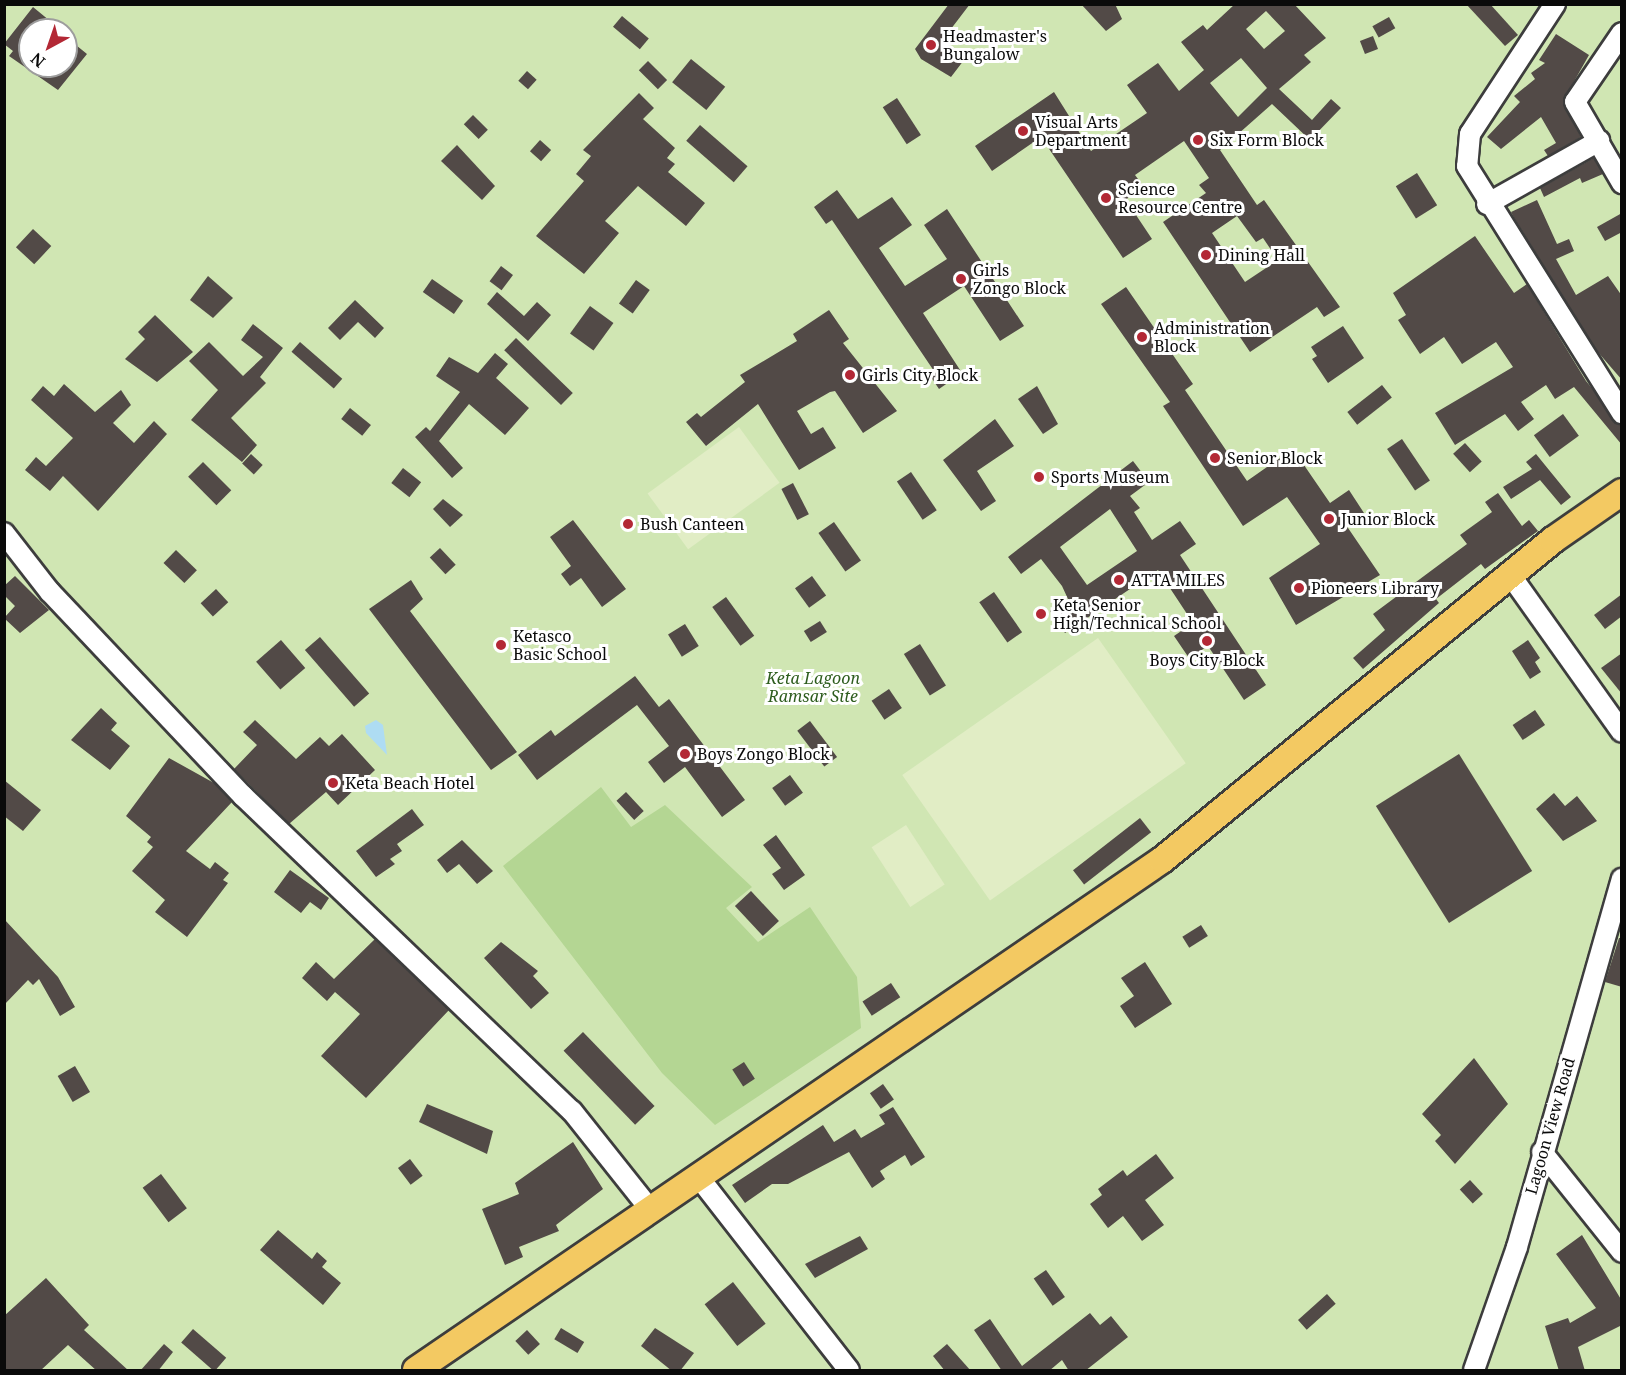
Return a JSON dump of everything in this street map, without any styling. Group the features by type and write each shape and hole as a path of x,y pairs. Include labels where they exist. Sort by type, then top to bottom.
{"main road":[{"path":"416,1371 697,1175 1162,860 1511,576 1622,492"}],"street":[{"path":"1555,4 1464,149 1467,166 1487,204 1622,413"},
{"path":"1622,33 1575,102 1622,183"},
{"path":"1487,204 1599,141"},
{"path":"4,533 50,592 243,796 572,1110 650,1209"},
{"path":"1511,576 1622,732"},
{"name":"Lagoon View Road","path":"1474,1371 1542,1152 1622,879"},
{"path":"1542,1152 1622,1252"},
{"path":"697,1175 849,1371"}],"green space":[{"name":"Keta Lagoon Ramsar Site","path":"5,5 1621,5 1621,1370 5,1370"},
{"path":"739,427 780,483 688,549 648,493"},
{"path":"1098,638 1186,763 990,900 902,775"},
{"path":"601,787 631,827 665,805 752,887 726,908 758,942 810,907 857,977 861,1028 715,1125 662,1073 503,866"},
{"path":"906,825 945,885 910,907 872,847"}],"water":[{"path":"376,720 383,725 387,755 366,733 365,726"}],"building":[{"name":"Headmaster's Bungalow","path":"949,4 970,4 941,42 964,60 951,77 921,59 915,49"},
{"path":"1081,4 1115,4 1122,19 1106,31"},
{"path":"1235,4 1294,4 1326,38 1304,55 1311,62 1279,89 1312,120 1331,99 1341,108 1310,140 1272,104 1220,150 1257,205 1264,200 1340,307 1324,317 1317,307 1250,352 1163,222 1206,193 1199,185 1209,178 1184,141 1135,175 1141,183 1126,200 1152,239 1123,258 1041,137 992,171 975,146 1054,92 1091,151 1147,113 1127,85 1158,63 1179,91 1204,70 1181,42 1203,25 1207,30","holes":["1266,11 1285,31 1264,49 1246,29","1241,58 1267,88 1238,117 1210,83","1237,216 1256,242 1263,238 1278,260 1245,282 1212,233"]},
{"path":"1466,4 1490,4 1518,35 1505,46"},
{"path":"33,7 46,18 24,18"},
{"path":"622,16 649,38 640,49 613,27"},
{"path":"1389,17 1395,28 1379,38 1372,26"},
{"path":"18,26 18,62 9,56 13,51 4,44"},
{"path":"1556,34 1589,55 1563,101 1581,137 1548,156 1544,150 1556,143 1541,117 1501,149 1487,137 1520,102 1514,96 1535,79 1531,73 1545,63 1539,60"},
{"path":"1373,36 1378,49 1365,54 1360,41"},
{"path":"78,47 87,54 78,65"},
{"path":"691,59 725,87 706,110 672,82"},
{"path":"648,61 667,80 658,89 639,70"},
{"path":"527,71 537,80 528,89 518,81"},
{"path":"41,78 68,78 58,90"},
{"path":"639,93 654,108 643,119 675,148 667,158 675,164 668,172 705,203 686,226 638,186 605,221 619,233 584,274 536,236 584,181 576,174 591,156 583,150"},
{"path":"897,98 921,135 907,144 883,107"},
{"path":"473,115 488,130 479,139 464,124"},
{"path":"700,125 748,166 734,182 686,141"},
{"path":"540,140 551,150 541,161 530,151"},
{"path":"457,145 495,186 482,200 441,161"},
{"path":"1594,158 1603,174 1582,183 1580,178 1544,197 1540,188"},
{"path":"1417,173 1437,205 1416,218 1396,186"},
{"path":"837,190 858,219 892,197 912,225 879,248 905,286 947,259 924,225 947,209 1024,326 1000,341 964,286 923,313 962,373 939,389 929,374 934,371 832,220 826,224 814,207"},
{"path":"1537,200 1557,244 1569,239 1574,251 1556,259 1576,295 1608,276 1622,296 1622,380 1597,351 1511,212"},
{"path":"1622,213 1622,232 1605,241 1597,227"},
{"path":"33,229 51,246 34,264 16,247"},
{"path":"1475,236 1514,293 1527,284 1586,381 1622,425 1622,445 1574,387 1555,399 1546,385 1521,402 1534,419 1518,431 1505,414 1455,445 1435,413 1513,367 1496,342 1462,364 1444,337 1420,354 1398,320 1406,315 1393,293"},
{"path":"501,266 513,275 502,290 490,281"},
{"path":"208,276 233,298 213,318 190,300"},
{"path":"432,279 463,301 454,314 423,292"},
{"path":"636,280 650,290 633,313 619,303"},
{"path":"1126,287 1193,384 1185,390 1247,481 1293,449 1330,503 1349,490 1364,513 1346,525 1380,575 1296,625 1269,578 1320,544 1287,497 1243,526 1163,406 1170,402 1101,304"},
{"path":"497,292 524,316 537,302 551,315 528,341 487,304"},
{"path":"355,300 384,328 375,338 358,322 340,340 328,328"},
{"path":"590,306 613,323 593,351 570,334"},
{"path":"829,310 849,339 843,343 897,411 863,433 835,391 797,411 811,434 823,427 836,448 799,470 758,404 706,446 686,422 697,413 701,417 745,382 740,375 797,341 793,334"},
{"path":"155,315 193,352 157,382 125,359 145,339 138,332"},
{"path":"253,324 283,348 260,377 266,383 231,418 257,445 242,462 191,420 218,390 189,361 209,342 243,376 263,357 241,340"},
{"path":"1343,326 1364,358 1328,383 1312,359 1317,356 1311,347"},
{"path":"516,338 573,393 561,405 504,350"},
{"path":"300,342 342,379 334,389 291,352"},
{"path":"495,353 508,364 496,378 529,408 505,435 469,404 439,441 463,468 452,478 415,437 426,427 430,431 460,392 436,376 449,357 478,373"},
{"path":"64,384 95,412 121,390 131,405 113,423 134,443 154,421 167,434 98,511 63,476 50,491 25,470 36,457 46,466 73,438 31,400 43,386 54,396"},
{"path":"1382,385 1392,398 1357,425 1347,412"},
{"path":"1037,386 1058,424 1043,434 1018,399"},
{"path":"350,408 371,425 362,436 341,419"},
{"path":"1563,414 1579,436 1550,457 1534,435"},
{"path":"995,419 1014,446 977,471 996,501 981,511 943,460"},
{"path":"1402,439 1430,480 1415,491 1387,449"},
{"path":"1465,443 1482,462 1470,472 1453,454"},
{"path":"251,454 263,465 254,474 242,464"},
{"path":"1536,454 1571,497 1561,505 1540,480 1511,499 1503,487 1532,469 1526,462"},
{"path":"1133,461 1149,482 1130,496 1140,508 1134,512 1152,540 1180,521 1196,544 1180,555 1266,685 1244,700 1208,646 1189,658 1174,636 1193,623 1158,570 1065,633 1050,611 1068,599 1062,586 1041,559 1021,574 1008,557","holes":["1110,509 1137,551 1087,585 1060,547"]},
{"path":"203,462 231,490 216,505 188,477"},
{"path":"403,468 421,482 409,497 391,483"},
{"path":"911,472 937,510 923,520 897,482"},
{"path":"793,483 809,514 797,520 781,489"},
{"path":"1498,493 1522,526 1529,520 1538,531 1485,569 1481,564 1436,599 1439,603 1363,669 1353,658 1385,630 1373,614 1467,544 1460,535 1492,512 1485,502"},
{"path":"443,499 463,515 450,527 433,509"},
{"path":"573,520 626,589 602,607 581,578 570,586 561,574 571,566 550,537"},
{"path":"834,522 861,561 845,571 818,533"},
{"path":"440,548 456,565 445,574 430,558"},
{"path":"176,550 197,570 184,583 163,563"},
{"path":"15,576 49,610 20,633 4,618 15,606 4,595 4,586"},
{"path":"812,576 826,595 809,608 795,588"},
{"path":"411,580 423,599 410,611 517,752 491,770 369,609"},
{"path":"216,589 228,602 213,616 201,603"},
{"path":"994,592 1022,632 1007,642 979,602"},
{"path":"1622,594 1622,616 1605,629 1594,615"},
{"path":"726,597 754,636 740,646 712,607"},
{"path":"820,621 827,632 811,642 804,631"},
{"path":"685,624 699,646 682,657 668,635"},
{"path":"320,637 369,694 354,707 305,650"},
{"path":"281,640 305,668 280,690 256,662"},
{"path":"1528,640 1540,658 1535,662 1541,672 1530,679 1512,651"},
{"path":"920,644 946,686 930,696 904,654"},
{"path":"1622,653 1622,694 1601,668"},
{"path":"635,676 659,707 669,699 745,800 722,817 685,767 664,783 648,762 669,746 637,705 537,780 518,755 551,730 555,736"},
{"path":"889,689 902,708 884,720 872,701"},
{"path":"101,708 117,723 111,730 130,746 110,770 71,740"},
{"path":"1535,710 1545,725 1523,740 1513,725"},
{"path":"255,720 296,759 320,737 329,746 342,734 375,770 338,805 326,792 289,824 234,769 257,745 243,732"},
{"path":"810,721 837,757 824,767 797,731"},
{"path":"1459,754 1532,871 1449,923 1376,806"},
{"path":"169,758 214,783 232,802 186,851 210,869 215,862 229,873 223,880 228,883 187,937 155,912 165,900 132,871 153,847 147,842 151,837 126,816"},
{"path":"790,775 803,793 785,806 772,788"},
{"path":"4,780 41,810 23,831 4,816"},
{"path":"626,792 644,811 634,820 616,801"},
{"path":"1554,793 1565,806 1577,796 1597,821 1563,841 1536,809"},
{"path":"412,809 424,825 397,844 402,851 390,859 395,864 376,877 356,851"},
{"path":"1140,818 1151,832 1084,885 1073,870"},
{"path":"776,835 805,875 784,890 772,874 781,868 763,845"},
{"path":"462,840 493,871 477,884 459,864 447,873 437,860"},
{"path":"290,870 329,898 321,910 310,902 301,913 274,892"},
{"path":"751,891 779,921 763,936 735,906"},
{"path":"4,919 58,977 75,1007 60,1016 39,979 33,985 28,980 4,1005"},
{"path":"1201,925 1208,936 1189,948 1182,937"},
{"path":"1619,938 1622,938 1622,987 1605,982"},
{"path":"375,939 449,1010 366,1098 321,1056 360,1014 335,992 327,1001 302,978 316,962 334,979"},
{"path":"501,942 538,971 533,976 549,993 531,1009 484,958"},
{"path":"1145,962 1172,1004 1135,1028 1120,1006 1134,996 1121,978"},
{"path":"891,983 900,997 872,1016 862,1002"},
{"path":"583,1032 655,1106 635,1125 564,1051"},
{"path":"1474,1058 1508,1104 1455,1164 1435,1141 1441,1135 1422,1114"},
{"path":"744,1062 755,1079 743,1086 732,1070"},
{"path":"75,1066 90,1092 73,1102 58,1076"},
{"path":"883,1084 894,1100 881,1109 870,1093"},
{"path":"427,1104 493,1131 487,1154 419,1122"},
{"path":"893,1107 925,1157 911,1166 905,1155 880,1171 885,1179 872,1188 849,1152 788,1184 772,1184 745,1203 732,1185 823,1125 834,1142 855,1129 861,1138 885,1124 879,1115"},
{"path":"573,1142 603,1189 556,1225 559,1231 519,1247 523,1257 505,1265 482,1209 519,1194 515,1183"},
{"path":"1156,1154 1174,1178 1145,1200 1164,1225 1142,1241 1123,1216 1108,1228 1090,1204 1102,1195 1098,1189 1123,1170 1127,1176"},
{"path":"410,1159 423,1176 411,1185 398,1168"},
{"path":"161,1174 187,1208 169,1222 143,1188"},
{"path":"1470,1180 1483,1194 1473,1203 1460,1190"},
{"path":"278,1230 312,1259 317,1252 327,1261 322,1267 341,1283 323,1305 260,1250"},
{"path":"1582,1235 1622,1301 1622,1325 1578,1347 1585,1371 1559,1371 1545,1326 1568,1318 1570,1323 1596,1308 1556,1254"},
{"path":"860,1236 868,1249 815,1278 805,1264"},
{"path":"1046,1270 1065,1297 1053,1306 1034,1279"},
{"path":"46,1278 89,1325 84,1330 129,1371 97,1371 68,1345 40,1371 4,1371 4,1316"},
{"path":"733,1282 766,1324 737,1346 705,1304"},
{"path":"1327,1294 1336,1304 1307,1330 1298,1320"},
{"path":"1090,1313 1100,1325 1111,1316 1128,1337 1085,1371 1069,1371 1062,1360 1049,1371 1002,1371 974,1330 990,1319 1022,1366"},
{"path":"561,1328 584,1342 577,1353 554,1339"},
{"path":"655,1328 694,1353 680,1371 672,1371 641,1346"},
{"path":"193,1329 226,1358 216,1370 213,1370 181,1343"},
{"path":"527,1330 540,1344 528,1355 515,1341"},
{"path":"164,1344 173,1352 158,1371 140,1371"},
{"path":"947,1344 971,1371 945,1371 933,1356"}],"place":[{"name":"Headmaster's Bungalow","path":"931,45"},
{"name":"Visual Arts Department","path":"1023,131"},
{"name":"Six Form Block","path":"1198,140"},
{"name":"Science Resource Centre","path":"1106,198"},
{"name":"Dining Hall","path":"1206,255"},
{"name":"Girls Zongo Block","path":"961,279"},
{"name":"Administration Block","path":"1142,337"},
{"name":"Girls City Block","path":"850,375"},
{"name":"Senior Block","path":"1215,458"},
{"name":"Sports Museum","path":"1039,477"},
{"name":"Junior Block","path":"1329,519"},
{"name":"Bush Canteen","path":"628,524"},
{"name":"ATTA MILES","path":"1119,580"},
{"name":"Pioneers Library","path":"1299,588"},
{"name":"Keta Senior High/Technical School","path":"1041,614"},
{"name":"Boys City Block","path":"1207,641"},
{"name":"Ketasco Basic School","path":"501,645"},
{"name":"Boys Zongo Block","path":"685,754"},
{"name":"Keta Beach Hotel","path":"333,783"}]}
